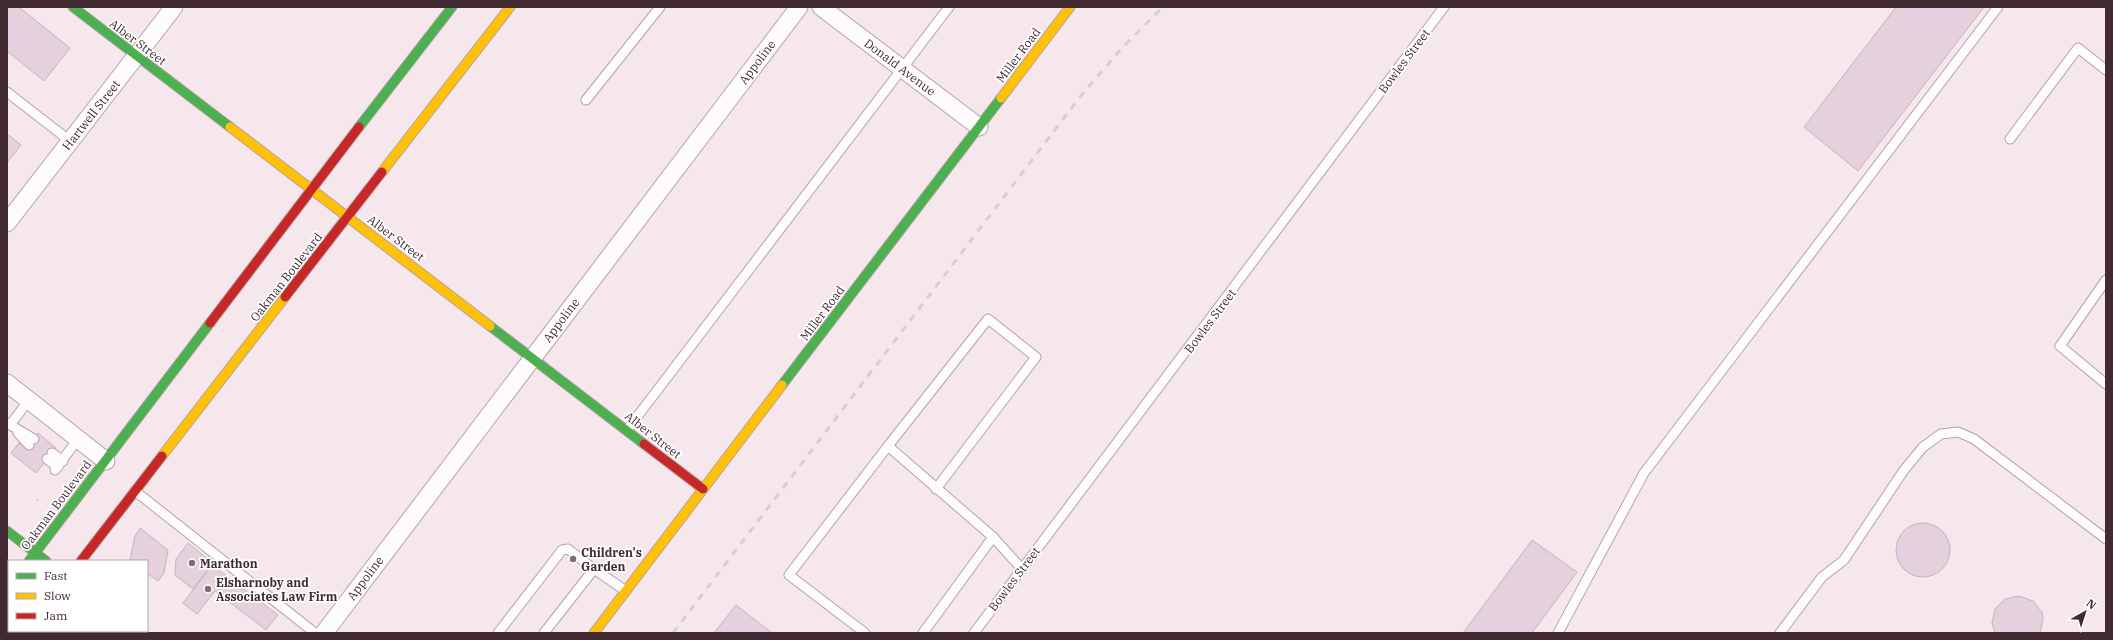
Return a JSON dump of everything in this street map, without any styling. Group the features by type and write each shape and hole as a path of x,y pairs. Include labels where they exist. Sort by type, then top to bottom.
{"street":[{"name":"Alber Street","path":"73,7 703,489"},
{"name":"Hartwell Street","path":"7,223 174,7"},
{"name":"Oakman Boulevard","path":"30,560 452,7"},
{"name":"Oakman Boulevard","path":"82,560 510,7"},
{"name":"Appoline","path":"324,633 799,7"},
{"name":"Donald Avenue","path":"821,7 979,126"},
{"name":"Miller Road","path":"594,633 1070,7"},
{"path":"7,383 106,461"},
{"path":"7,531 45,560"}],"lane":[{"path":"586,100 660,7"},
{"path":"627,430 948,7"},
{"name":"Bowles Street","path":"974,633 1444,7"},
{"path":"1558,633 1644,473 1998,7"},
{"path":"2010,139 2078,48 2106,70"},
{"path":"7,92 70,141"},
{"path":"2106,280 2060,346 2106,384"},
{"path":"865,633 788,575 988,319 1036,357 936,489"},
{"path":"29,400 8,424 31,442"},
{"path":"1780,633 1822,577 1844,560 1904,470 1924,447 1941,434 1958,432 1974,439 2106,539"},
{"path":"50,456 58,466 78,439"},
{"path":"888,446 993,537 1022,569"},
{"path":"135,491 315,633"},
{"path":"923,633 993,537"},
{"path":"498,633 562,550 568,549 626,591"},
{"path":"544,633 594,569"}],"building":[{"path":"7,7 19,7 70,48 44,81 7,51"},
{"path":"1896,7 1984,7 1858,171 1804,127"},
{"path":"7,134 21,145 7,163"},
{"path":"38,433 56,448 36,473 11,453 19,443 26,448"},
{"path":"1923,523 1933,525 1942,531 1948,540 1950,550 1948,560 1942,569 1933,575 1923,577 1913,575 1904,569 1898,560 1896,550 1898,540 1904,531 1913,525"},
{"path":"140,528 168,550 164,573 158,581 148,574 148,560 130,560 135,536"},
{"path":"1532,540 1577,572 1532,633 1463,633"},
{"path":"188,543 213,563 193,589 175,575 176,559"},
{"path":"212,565 278,615 266,630 215,591 197,614 183,603"},
{"path":"2019,596 2033,601 2042,612 2043,619 2040,633 1995,633 1992,623 1995,609 2005,599"},
{"path":"736,605 772,633 714,633"}],"railway":[{"path":"673,633 1079,98 1122,48 1163,7"}],"traffic: fast":[{"path":"73,7 230,127"},
{"path":"359,127 452,7"},
{"path":"782,385 1001,98"},
{"path":"30,560 210,323"},
{"path":"490,326 644,444"},
{"path":"7,531 45,560"}],"traffic: slow":[{"path":"382,172 510,7"},
{"path":"1001,98 1070,7"},
{"path":"230,127 490,326"},
{"path":"162,456 285,297"},
{"path":"594,633 782,385"}],"traffic: jam":[{"path":"210,323 359,127"},
{"path":"285,297 382,172"},
{"path":"644,444 703,489"},
{"path":"82,560 162,456"}],"place":[{"name":"Children's Garden","path":"573,559"},
{"name":"Marathon","path":"192,563"},
{"name":"Elsharnoby and Associates Law Firm","path":"208,589"}]}
